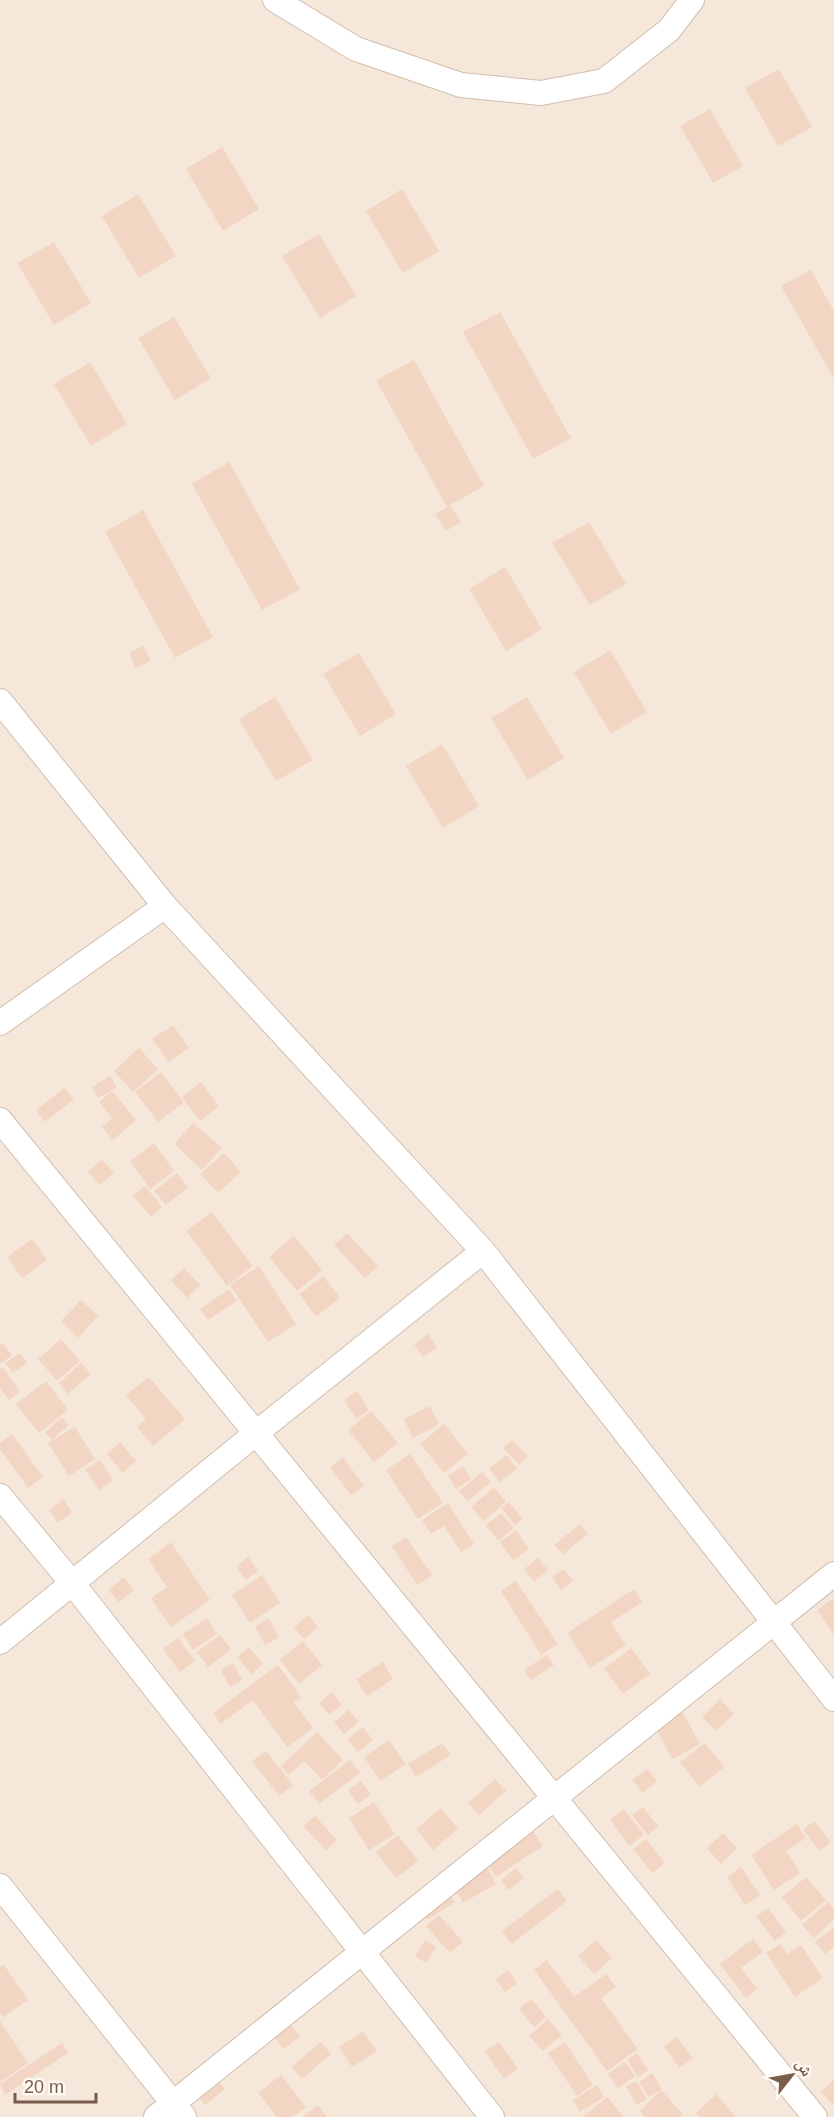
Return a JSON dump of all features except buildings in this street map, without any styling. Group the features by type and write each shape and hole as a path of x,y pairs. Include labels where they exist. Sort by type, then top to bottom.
{"street":[{"path":"275,0 356,49 460,85 541,93 604,81 669,30 692,0"},
{"path":"0,701 165,906 483,1251 834,1699"},
{"path":"0,1023 165,906"},
{"path":"0,1120 815,2117"},
{"path":"0,1642 483,1251"},
{"path":"0,1496 73,1584 492,2117"},
{"path":"0,1886 171,2113 362,1952 834,1574"}],"shaded area":[{"path":"0,0 834,0 834,2117 0,2117"}]}
